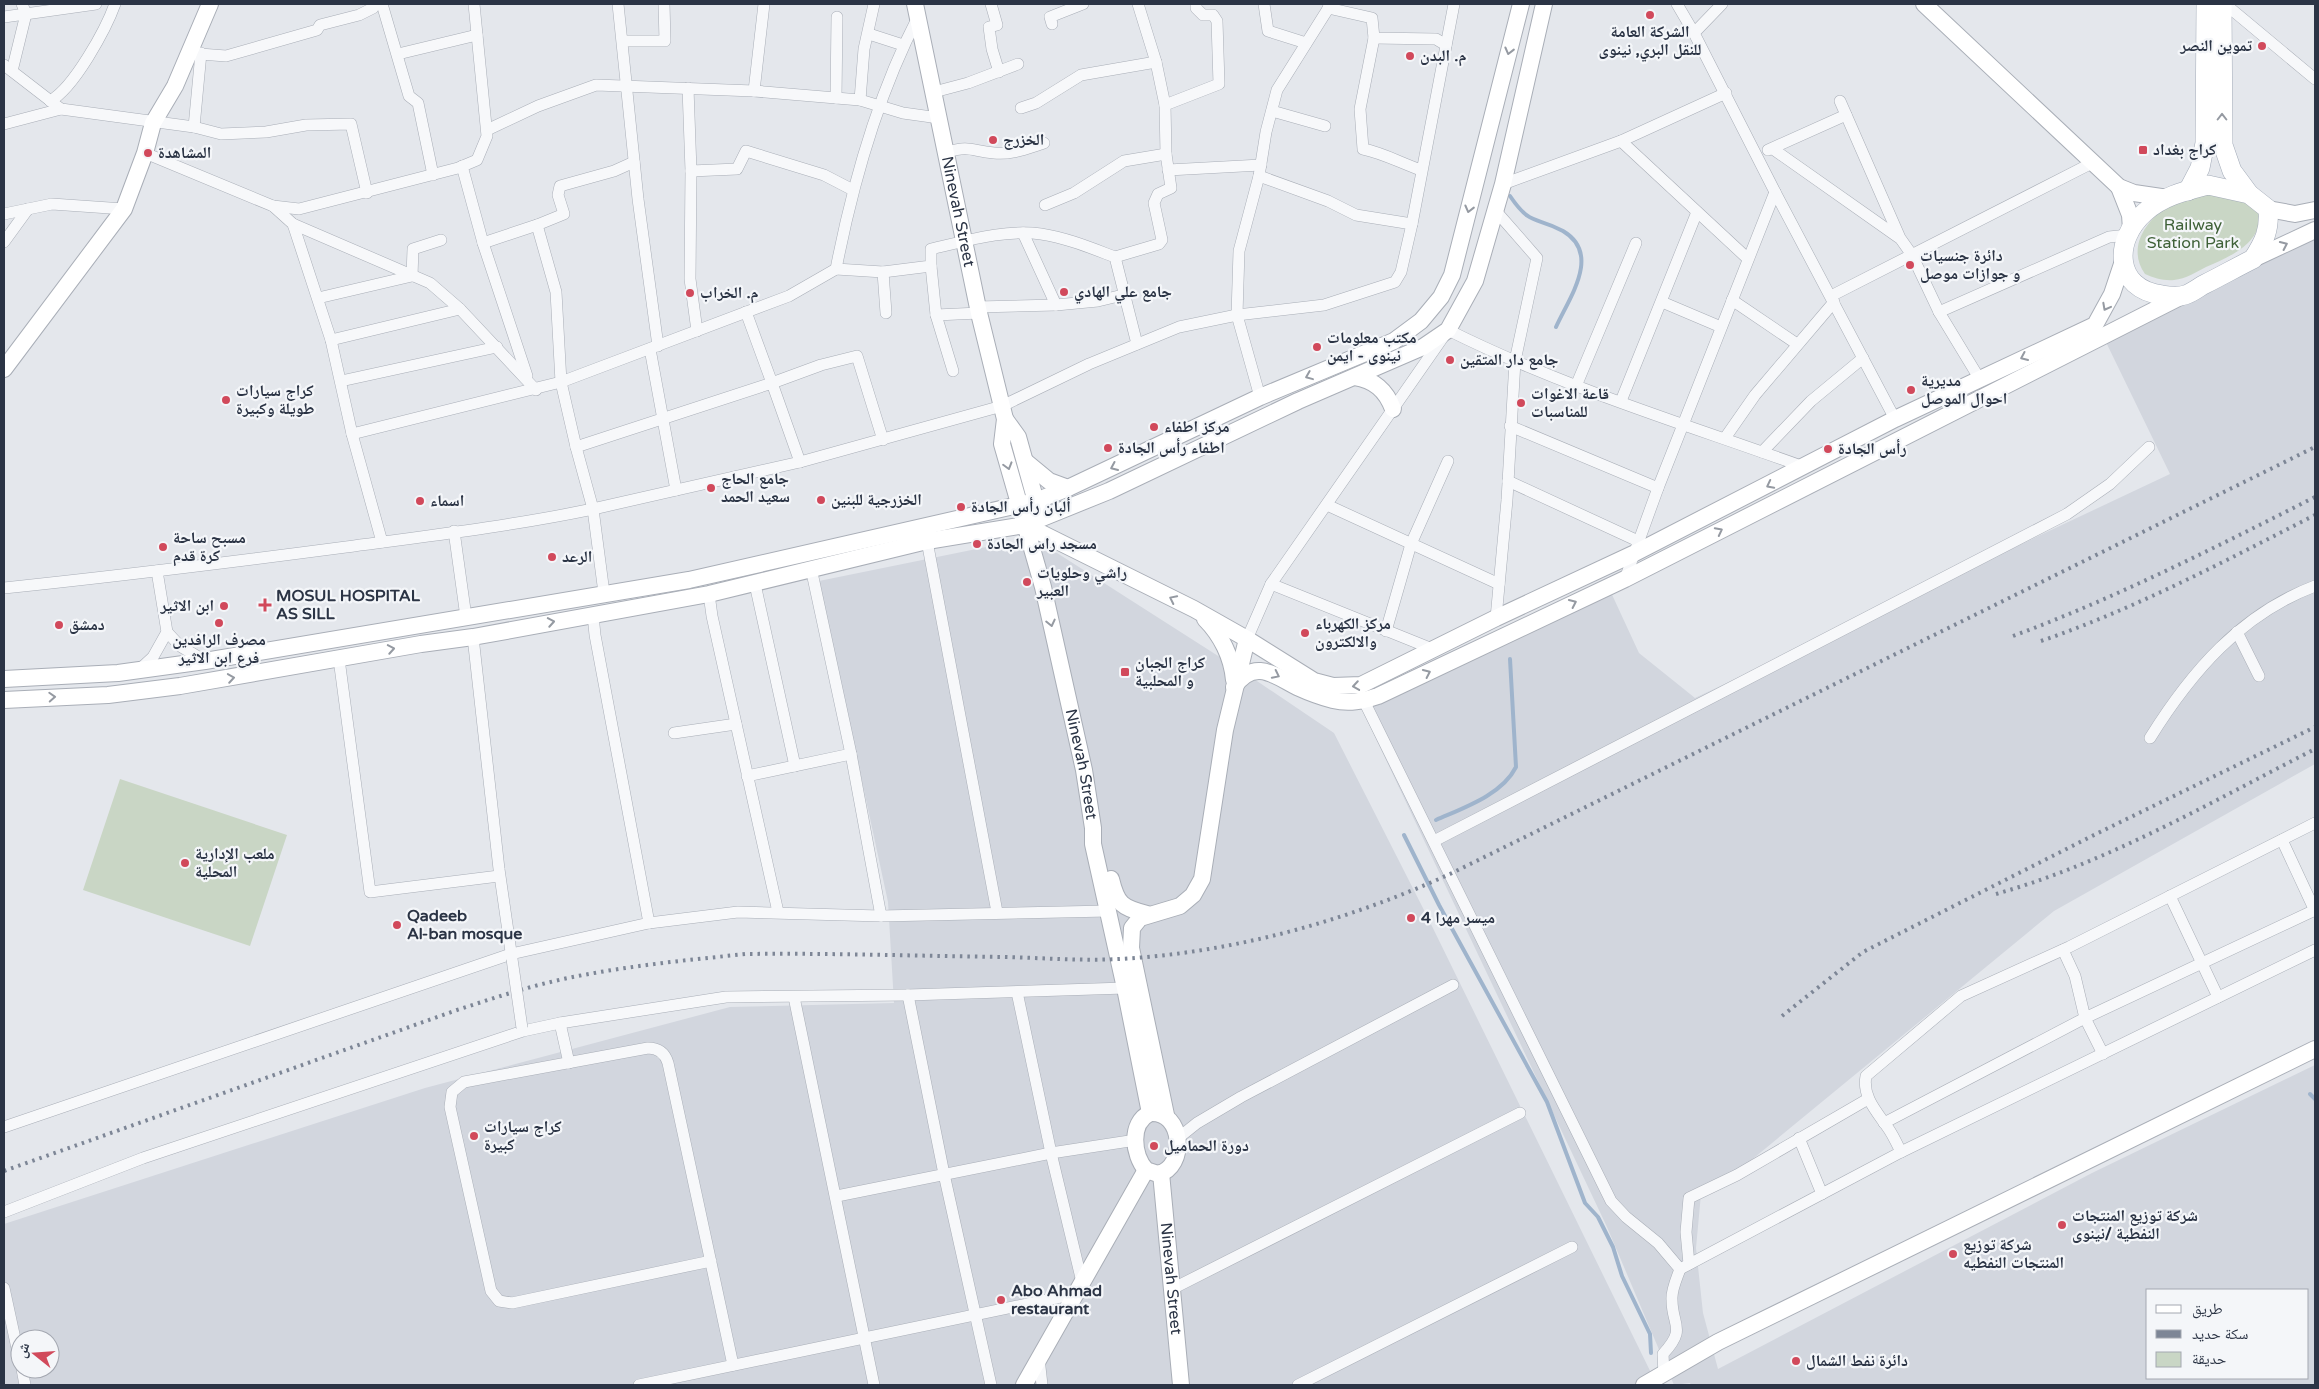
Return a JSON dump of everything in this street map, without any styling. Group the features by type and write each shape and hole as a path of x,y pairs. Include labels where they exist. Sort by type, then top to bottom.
{"main road":[{"path":"4,369 124,209 145,153 152,123 194,53 210,4"},
{"path":"4,679 139,670 205,661 689,580 1036,500 1068,488 1260,397 1394,341 1421,321 1440,297 1452,275 1521,4"},
{"path":"4,700 108,695 208,681 473,637 709,594 927,541 1032,522 1108,491 1355,377 1423,348 1448,330 1475,282 1503,184 1544,4"},
{"path":"1924,4 2119,187 2134,193 2168,198"},
{"path":"2188,190 2200,168 2206,144 2206,4"},
{"path":"2224,4 2223,145 2232,171 2249,194 2268,209 2295,214 2315,210"},
{"name":"Ninevah Street","path":"916,10 947,152 978,310 1003,412 1002,444 1019,504 1032,522"},
{"path":"1234,687 1238,681 1251,672 1266,671 1300,688 1333,693 1369,683 1636,548 1804,467 1895,419 2095,324 2112,294 2123,262 2123,251 2130,232 2145,212 2168,198 2188,190 2208,186 2249,194"},
{"path":"2119,187 2130,215 2130,232"},
{"path":"2253,259 2266,238 2270,224 2268,209"},
{"path":"1032,522 1247,639 1333,693 1354,702 1364,700 1625,579 2253,259 2315,230"},
{"path":"2123,262 2132,283 2141,290 2167,296 2185,295"},
{"path":"1355,377 1372,382 1379,387 1393,409"},
{"name":"Ninevah Street","path":"1003,412 1016,430 1036,500 1032,522 1084,770 1093,828 1093,844 1125,988 1158,1114"},
{"path":"1147,452 1154,469"},
{"path":"1026,462 1045,479 1068,488"},
{"path":"1194,609 1210,625 1223,643 1231,664 1234,687"},
{"path":"1158,1114 1130,941 1136,922 1147,914 1180,906 1188,900 1202,879 1221,751 1234,687 1247,639"},
{"path":"205,661 208,681"},
{"path":"1093,828 1100,840 1115,896 1125,907 1147,914"},
{"path":"1644,1385 1718,1342 2315,1049"},
{"path":"1024,1385 1078,1288 1154,1171 1169,1169 1175,1161 1177,1139 1172,1122 1158,1114"},
{"path":"1154,1171 1138,1156 1136,1140 1138,1125 1158,1114"},
{"name":"Ninevah Street","path":"1154,1171 1172,1289 1181,1385"}],"street":[{"path":"4,18 24,9 96,4"},
{"path":"50,101 58,96 89,56 109,20 115,4"},
{"path":"145,153 273,206 299,209 433,175 477,160 488,136 474,4"},
{"path":"618,4 662,418 676,490"},
{"path":"623,41 665,41 664,4"},
{"path":"754,90 764,4"},
{"path":"860,100 864,49 869,34 874,4"},
{"path":"991,4 997,25 989,27 989,34 999,72"},
{"path":"1052,24 1050,16 1083,4"},
{"path":"953,371 936,316 931,248 1023,233 1041,234 1069,241 1115,257 1159,244 1162,240 1154,202 1158,194 1171,188 1166,154 1165,105 1156,62 1138,4"},
{"path":"1165,105 1219,84 1217,21 1213,16 1203,16 1196,8 1196,4"},
{"path":"1264,4 1268,31 1306,43"},
{"path":"4,588 157,571 382,542 592,509 800,462 883,440 1003,412 1089,364 1179,327 1237,315 1324,305 1395,282 1401,272 1412,224 1454,4"},
{"path":"1677,4 1694,33 1775,192 1895,419"},
{"path":"1694,33 1722,4"},
{"path":"2224,4 2314,76"},
{"path":"194,127 194,53 226,56 317,30 320,25 359,15 376,5 398,54 409,96 418,103 433,175"},
{"path":"1260,397 1237,315 1239,251 1260,170 1277,90 1329,6 1372,18 1374,38 1360,109 1363,149 1383,153 1390,159 1421,170"},
{"path":"24,9 8,68 61,109"},
{"path":"836,269 853,190 878,105 916,10"},
{"path":"836,98 837,17"},
{"path":"869,34 903,45"},
{"path":"398,54 478,35"},
{"path":"1374,38 1436,39 1446,45"},
{"path":"1021,108 1036,103 1081,76 1156,62"},
{"path":"934,92 999,72 1018,64"},
{"path":"487,130 538,106 596,84 754,90 860,100 903,113 939,118"},
{"path":"688,88 691,171 690,278 697,331"},
{"path":"1503,184 1621,142 1726,94"},
{"path":"1840,101 1900,238 1912,255 1939,312 1979,378"},
{"path":"4,124 61,109 152,123 194,127 221,134 266,132 306,125 352,124 367,193"},
{"path":"1272,111 1325,126"},
{"path":"1756,152 1773,149 1846,115"},
{"path":"1621,142 1747,258"},
{"path":"947,152 964,147 993,153 1011,153 1044,143"},
{"path":"1773,149 1900,238"},
{"path":"691,171 737,169 746,151 824,175 853,190"},
{"path":"1045,205 1074,193 1124,161 1166,154"},
{"path":"483,243 564,214 558,194 560,186 614,171 634,162"},
{"path":"1725,438 1755,395 1832,299 1912,255 2092,163"},
{"path":"462,166 483,243 528,379"},
{"path":"1168,170 1260,170 1356,215 1412,224"},
{"path":"1625,579 1747,258 1775,192"},
{"path":"4,214 52,204 124,209"},
{"path":"273,206 293,224 430,283 497,347 536,390"},
{"path":"4,242 28,208"},
{"path":"1495,210 1537,258 1515,361 1508,481 1496,618"},
{"path":"1621,401 1697,212"},
{"path":"293,224 332,340 352,434 382,542"},
{"path":"537,225 556,292 561,382 592,509 604,593"},
{"path":"1939,312 2109,237 2130,232"},
{"path":"1023,233 1056,305"},
{"path":"412,276 413,249 441,240"},
{"path":"1576,386 1636,243"},
{"path":"1115,257 1137,344"},
{"path":"352,434 536,390 561,382 790,296 836,269 883,272 931,266"},
{"path":"883,272 886,314"},
{"path":"318,298 412,276"},
{"path":"936,316 978,310 1098,301 1124,295"},
{"path":"1732,300 1797,344"},
{"path":"1662,302 1721,327"},
{"path":"332,340 460,310"},
{"path":"746,312 800,462"},
{"path":"1247,639 1271,584 1448,330 1515,361 1576,386 1804,467"},
{"path":"341,381 497,347"},
{"path":"576,447 772,383 821,365 857,356 883,440"},
{"path":"1762,452 1811,401 1863,358"},
{"path":"1510,426 1658,488"},
{"path":"1434,842 2067,514 2110,484 2149,447"},
{"path":"1386,630 1411,544 1448,461"},
{"path":"1508,481 1636,548"},
{"path":"1327,505 1499,584"},
{"path":"454,531 466,617"},
{"path":"927,541 997,912"},
{"path":"811,568 851,754 881,916"},
{"path":"157,571 167,632 180,646 205,661"},
{"path":"755,584 795,766"},
{"path":"1271,584 1435,650"},
{"path":"2150,738 2182,690 2201,666 2237,632 2271,608 2315,586"},
{"path":"709,594 778,912"},
{"path":"593,615 595,635 649,923"},
{"path":"139,670 153,656 167,632"},
{"path":"2237,632 2259,676"},
{"path":"473,637 500,876 522,1030"},
{"path":"339,659 370,892 500,876"},
{"path":"1364,700 1611,1201 1626,1217 1658,1242 1684,1267"},
{"path":"674,733 736,724"},
{"path":"747,776 851,754"},
{"path":"1901,1152 1868,1099 1864,1083 1866,1076 1961,996 2063,950 2315,823"},
{"path":"1884,1123 2085,1018 2315,910 2282,840"},
{"path":"2170,896 2218,998"},
{"path":"4,1127 511,956 649,923 738,912 881,916 1108,911"},
{"path":"2063,950 2075,976 2085,1018 2103,1054"},
{"path":"1684,1267 1901,1152 2315,950"},
{"path":"1177,1139 1197,1123 1241,1097 1453,985"},
{"path":"4,1212 144,1158 522,1030 726,997 908,995 1125,988"},
{"path":"639,1385 974,1314 1078,1288 1017,992"},
{"path":"908,995 944,1174 991,1385"},
{"path":"794,997 837,1196 874,1385"},
{"path":"560,1023 569,1063"},
{"path":"711,1261 512,1303 499,1301 493,1295 450,1107 450,1096 455,1087 464,1082 648,1048 658,1050 666,1058 711,1261 733,1365"},
{"path":"1664,1375 1663,1354 1672,1343 1678,1325 1671,1299 1684,1267 1689,1198 1738,1174 1868,1099"},
{"path":"1172,1289 1520,1113"},
{"path":"1799,1138 1822,1194"},
{"path":"837,1196 1051,1153 1136,1140"},
{"path":"1298,1385 1572,1247"},
{"path":"4,1288 13,1329"},
{"path":"1039,1358 1042,1385"}],"shaded area":[{"path":"2315,230 2315,764 2054,911 1721,1185 1701,1194 1696,1248 1703,1313 1718,1369 2092,1173 2315,1065 2315,1385 1691,1385 1690,1383 1674,1385 1607,1227 1360,705 1608,586 1639,653 1695,698 2170,474 2103,336"},
{"path":"1001,544 1057,553 1251,677 1334,733 1426,914 1657,1385 5,1385 4,1224 425,1088 730,1007 894,1003 888,902 819,581"}],"green space":[{"name":"Railway Station Park","path":"2211,192 2244,199 2258,210 2259,221 2251,239 2235,253 2183,278 2167,280 2145,274 2139,263 2138,253 2139,242 2149,223 2176,202"},
{"name":"ملعب الإدارية المحلية","path":"120,779 287,835 250,946 83,890"}],"waterway":[{"path":"1510,196 1517,206 1529,217 1563,231 1574,241 1580,252 1579,277 1556,327"},
{"path":"1436,820 1481,800 1492,793 1510,777 1516,767 1510,659"},
{"path":"1404,835 1439,905 1547,1102 1585,1203 1598,1217 1613,1247 1622,1276 1650,1334 1651,1353"},
{"path":"2310,1094 2315,1099"}],"railway":[{"path":"4,1171 457,1010 512,992 568,978 612,970 746,954 1006,957 1077,960 1161,956 1246,942 1330,920 1411,891 1450,874 2315,447"},
{"path":"2013,636 2129,588 2204,553 2315,497"},
{"path":"2041,641 2146,599 2315,515"},
{"path":"1782,1016 1863,952 2096,834 2315,727"},
{"path":"1996,894 2038,881 2119,848 2198,810 2315,749"}],"place":[{"name":"الشركة العامة للنقل البري, نينوى","path":"1650,15"},
{"name":"تموين النصر","path":"2262,46"},
{"name":"م. البدن","path":"1410,56"},
{"name":"الخزرج","path":"993,140"},
{"name":"كراج بغداد","path":"2143,150"},
{"name":"المشاهدة","path":"148,153"},
{"name":"دائرة جنسيات و جوازات موصل","path":"1910,265"},
{"name":"جامع علي الهادي","path":"1064,292"},
{"name":"م. الخراب","path":"690,293"},
{"name":"مكتب معلومات نينوى - ايمن","path":"1317,347"},
{"name":"جامع دار المتقين","path":"1450,360"},
{"name":"مديرية احوال الموصل","path":"1911,390"},
{"name":"كراج سيارات طويلة وكبيرة","path":"226,400"},
{"name":"قاعة الاغوات للمناسبات","path":"1521,403"},
{"name":"مركز اطفاء","path":"1154,427"},
{"name":"اطفاء رأس الجادة","path":"1108,448"},
{"name":"رأس الجادة","path":"1828,449"},
{"name":"جامع الحاج سعيد الحمد","path":"711,488"},
{"name":"الخزرجية للبنين","path":"821,500"},
{"name":"اسماء","path":"420,501"},
{"name":"ألبان رأس الجادة","path":"961,507"},
{"name":"مسجد راس الجادة","path":"977,544"},
{"name":"مسبح ساحة كرة قدم","path":"163,547"},
{"name":"الرعد","path":"552,557"},
{"name":"راشي وحلويات العبير","path":"1027,582"},
{"name":"MOSUL HOSPITAL AS SILL","path":"265,605"},
{"name":"ابن الاثير","path":"224,606"},
{"name":"مصرف الرافدين فرع ابن الاثير","path":"219,623"},
{"name":"دمشق","path":"59,625"},
{"name":"مركز الكهرباء والالكترون","path":"1305,633"},
{"name":"كراج الجبان و المحلبية","path":"1125,672"},
{"name":"ملعب الإدارية المحلية","path":"185,863"},
{"name":"ميسر مهرا 4","path":"1411,918"},
{"name":"Qadeeb Al-ban mosque","path":"397,925"},
{"name":"كراج سيارات كبيرة","path":"474,1136"},
{"name":"دورة الحماميل","path":"1154,1146"},
{"name":"شركة توزيع المنتجات النفطية /نينوى","path":"2062,1225"},
{"name":"شركة توزيع المنتجات النفطيه","path":"1953,1254"},
{"name":"Abo Ahmad restaurant","path":"1001,1300"},
{"name":"دائرة نفط الشمال","path":"1796,1361"}]}
